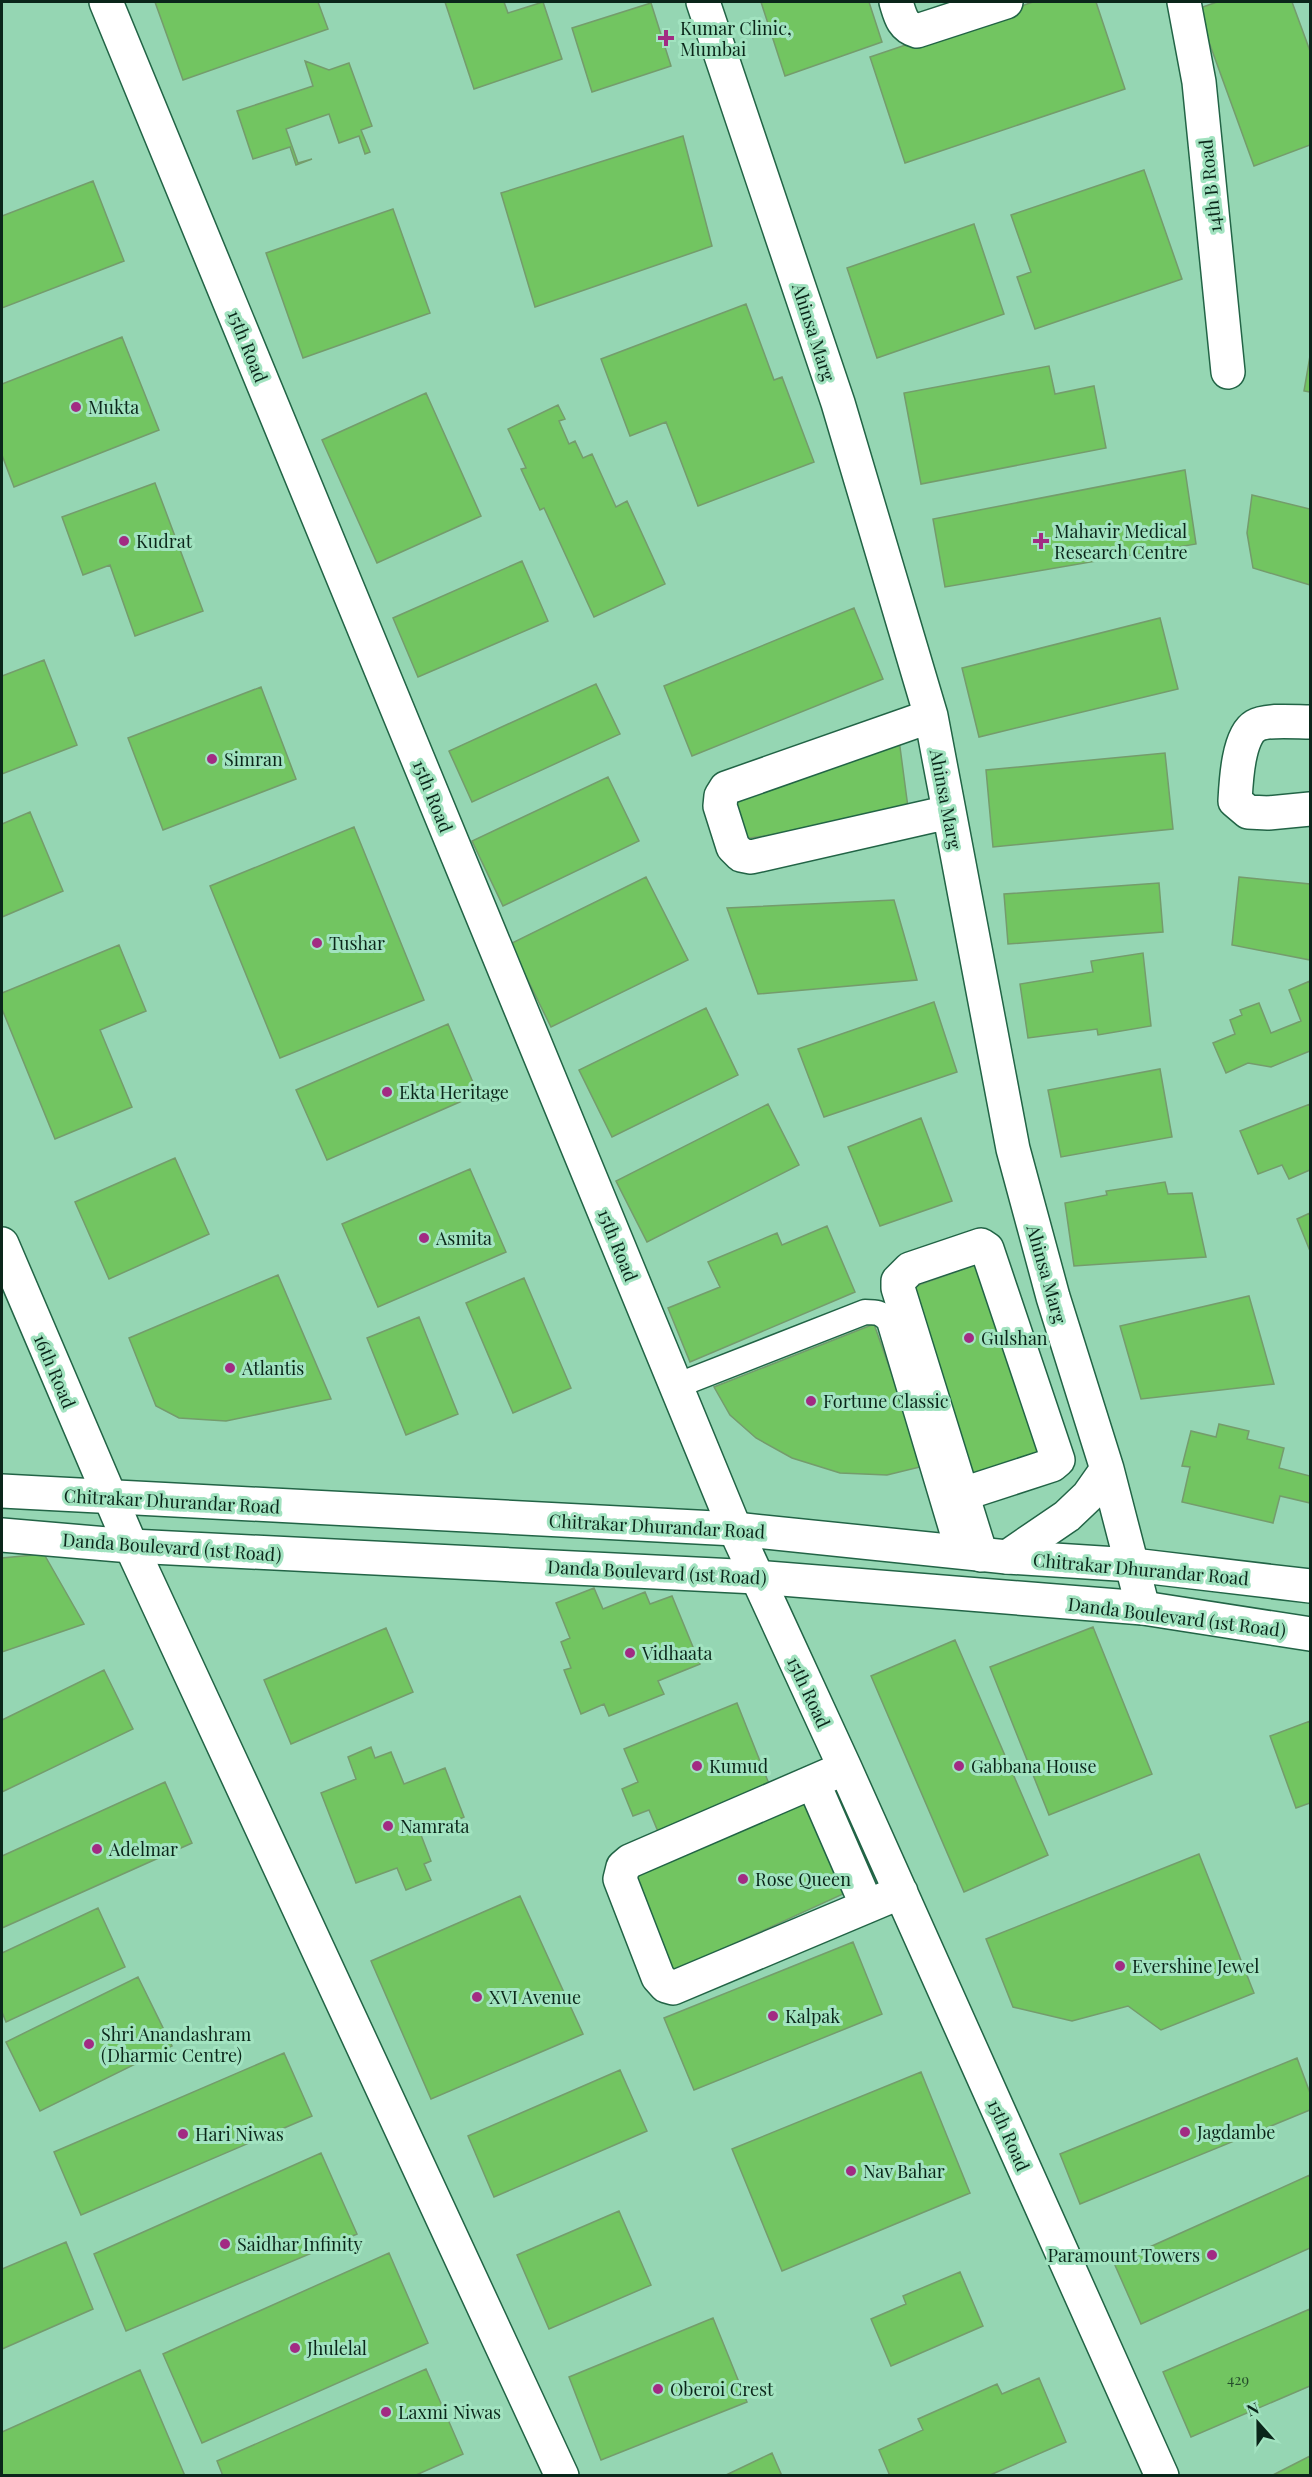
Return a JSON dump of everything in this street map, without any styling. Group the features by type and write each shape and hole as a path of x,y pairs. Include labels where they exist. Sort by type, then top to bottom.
{"street":[{"name":"15th Road","path":"106,2 735,1529 901,1892 1162,2475"},
{"name":"Ahinsa Marg","path":"704,2 838,403 921,719 1013,1149 1053,1297 1107,1469 1143,1608"},
{"path":"896,2 903,22 909,29 917,31 1006,2"},
{"name":"14th B Road","path":"1184,2 1199,82 1228,372"},
{"path":"921,719 726,788 721,796 720,806 733,847 741,855 751,857 940,814"},
{"path":"1311,722 1256,725 1245,734 1235,801 1248,812 1268,813 1311,809"},
{"name":"16th Road","path":"2,1244 109,1498 562,2475"},
{"path":"963,1494 1056,1463 1058,1456 987,1249 981,1245 905,1272 898,1281 898,1288 982,1555 1067,1516 1088,1496 1107,1469"},
{"path":"1047,1423 1088,1410"},
{"name":"Chitrakar Dhurandar Road","path":"2,1491 735,1529 982,1555 1133,1565 1311,1586"},
{"name":"Danda Boulevard (1st Road)","path":"2,1535 131,1546 756,1577 1143,1608 1311,1634"},
{"path":"845,1768 630,1860 623,1867 620,1879 658,1977 666,1986 673,1988 901,1892"},
{"path":"813,1782 867,1906"}],"lane":[{"path":"676,1386 865,1312 883,1314 889,1321 982,1555"}],"building":[{"path":"155,2 318,2 328,29 183,80"},
{"path":"445,2 504,2 508,13 543,2 562,59 474,89"},
{"path":"761,2 869,2 882,42 785,76"},
{"path":"1033,2 1096,2 1125,89 905,163 870,57"},
{"path":"1217,2 1292,2 1310,51 1310,145 1254,166 1197,9"},
{"path":"651,3 671,66 592,92 572,28"},
{"path":"305,61 329,70 349,63 372,126 361,130 370,152 365,154 359,136 339,143 329,114 286,129 298,163 312,159 296,165 290,147 253,159 237,111 313,86"},
{"path":"683,136 712,246 535,307 501,193"},
{"path":"1144,170 1182,279 1035,329 1017,277 1031,272 1011,215"},
{"path":"93,181 124,261 2,308 2,216"},
{"path":"393,209 430,313 303,358 266,253"},
{"path":"974,224 1004,314 877,358 847,268"},
{"path":"746,304 774,380 782,377 814,462 698,506 666,422 630,436 601,359"},
{"name":"Mukta","path":"122,337 159,430 14,487 2,455 2,384"},
{"path":"1310,356 1310,392 1304,391"},
{"path":"1049,366 1055,394 1094,386 1106,448 921,484 904,393"},
{"path":"426,393 481,516 377,563 322,440"},
{"path":"558,405 565,419 559,421 569,444 575,441 583,458 592,454 616,507 627,501 665,584 594,617 544,508 540,510 521,469 526,468 508,429"},
{"path":"1185,470 1196,544 945,587 933,519"},
{"name":"Kudrat","path":"155,483 203,611 135,636 110,565 83,575 62,517"},
{"path":"1252,495 1310,509 1310,585 1253,568 1247,533"},
{"path":"522,561 548,621 418,677 393,618"},
{"path":"854,608 883,679 692,756 664,686"},
{"path":"1160,618 1178,689 979,737 962,668"},
{"path":"44,660 77,745 2,774 2,676"},
{"path":"596,684 620,734 472,802 449,751"},
{"name":"Simran","path":"261,687 296,779 163,830 128,738"},
{"path":"898,732 909,815 736,840 725,805 792,783 790,774"},
{"path":"1165,753 1173,829 993,847 986,770"},
{"path":"608,777 639,841 503,906 472,841"},
{"path":"30,812 63,891 2,917 2,824"},
{"name":"Tushar","path":"354,827 424,1000 280,1058 210,886"},
{"path":"646,877 688,960 551,1027 510,944"},
{"path":"1239,877 1310,884 1310,960 1232,945"},
{"path":"1159,883 1163,932 1008,944 1004,894"},
{"path":"894,900 917,980 758,994 727,908"},
{"path":"119,945 146,1011 100,1030 132,1107 55,1139 2,1009 2,993"},
{"path":"1143,953 1151,1026 1098,1035 1097,1029 1028,1038 1020,984 1093,972 1091,961"},
{"path":"1310,981 1310,1051 1271,1067 1248,1063 1226,1073 1213,1043 1235,1034 1230,1020 1242,1015 1240,1010 1259,1003 1271,1033 1301,1021 1289,990"},
{"path":"934,1002 957,1072 824,1117 798,1049"},
{"path":"706,1008 738,1075 612,1137 579,1070"},
{"name":"Ekta Heritage","path":"448,1024 478,1094 327,1160 296,1090"},
{"path":"1160,1069 1172,1137 1061,1157 1048,1090"},
{"path":"768,1104 799,1165 647,1242 616,1181"},
{"path":"1310,1104 1310,1170 1289,1179 1282,1165 1258,1174 1240,1131"},
{"path":"921,1118 952,1201 880,1226 848,1147"},
{"path":"175,1158 209,1234 109,1279 75,1202"},
{"name":"Asmita","path":"470,1169 506,1252 378,1307 342,1224"},
{"path":"1165,1182 1168,1194 1192,1193 1206,1257 1074,1266 1065,1203 1107,1195 1106,1191"},
{"path":"1310,1213 1310,1251 1297,1219"},
{"path":"827,1226 855,1292 690,1362 668,1308 720,1287 708,1262 777,1233 782,1245"},
{"name":"Gulshan","path":"984,1262 1042,1458 973,1479 910,1288"},
{"name":"Atlantis","path":"278,1275 331,1399 226,1421 179,1418 156,1406 129,1338"},
{"path":"524,1278 571,1388 513,1413 466,1303"},
{"path":"1249,1296 1274,1384 1141,1399 1120,1326"},
{"path":"419,1317 458,1414 406,1435 367,1338"},
{"name":"Fortune Classic","path":"874,1324 924,1466 887,1475 840,1473 792,1458 756,1438 730,1415 714,1387"},
{"path":"1219,1424 1249,1431 1247,1439 1284,1448 1279,1468 1310,1476 1310,1503 1280,1496 1273,1523 1182,1502 1190,1467 1182,1466 1191,1431 1216,1437"},
{"path":"44,1554 84,1624 2,1652 2,1558"},
{"name":"Vidhaata","path":"594,1588 603,1609 645,1592 650,1604 672,1596 700,1664 658,1681 664,1694 609,1716 604,1704 581,1714 564,1670 571,1668 561,1642 570,1638 556,1603"},
{"path":"1093,1627 1152,1774 1049,1815 990,1667"},
{"path":"386,1628 413,1692 291,1744 264,1680"},
{"name":"Gabbana House","path":"955,1640 1048,1855 964,1892 871,1676"},
{"path":"104,1670 133,1729 2,1792 2,1720"},
{"name":"Kumud","path":"737,1703 771,1789 659,1834 649,1810 633,1816 622,1789 638,1782 624,1749"},
{"path":"1310,1721 1310,1803 1296,1808 1270,1736"},
{"name":"Namrata","path":"371,1747 375,1758 391,1752 404,1784 445,1768 464,1817 421,1835 431,1861 424,1864 431,1880 406,1890 397,1868 356,1883 321,1793 356,1779 348,1757"},
{"name":"Adelmar","path":"165,1782 192,1843 2,1928 2,1856"},
{"name":"Rose Queen","path":"810,1791 854,1889 672,1972 632,1869"},
{"name":"Evershine Jewel","path":"1199,1854 1254,1993 1161,2030 1128,2006 1072,2021 1013,2007 986,1939"},
{"name":"XVI Avenue","path":"520,1896 583,2034 431,2099 371,1961"},
{"path":"98,1908 125,1967 6,2022 2,2012 2,1953"},
{"name":"Kalpak","path":"853,1942 882,2014 694,2090 664,2018"},
{"name":"Shri Anandashram (Dharmic Centre)","path":"138,1977 172,2046 40,2111 6,2042"},
{"name":"Hari Niwas","path":"284,2053 312,2116 81,2215 54,2152"},
{"name":"Jagdambe","path":"1297,2058 1310,2093 1310,2110 1080,2204 1060,2154"},
{"path":"620,2070 647,2131 494,2197 468,2136"},
{"name":"Nav Bahar","path":"921,2072 970,2193 782,2271 732,2149"},
{"name":"Saidhar Infinity","path":"321,2153 357,2234 126,2331 94,2254"},
{"name":"Paramount Towers","path":"1310,2175 1310,2248 1141,2324 1114,2263"},
{"path":"619,2211 651,2285 549,2329 517,2255"},
{"path":"66,2242 93,2309 2,2349 2,2269"},
{"name":"Jhulelal","path":"389,2253 428,2343 202,2443 163,2354"},
{"path":"960,2272 983,2326 891,2366 871,2319 906,2304 903,2296"},
{"path":"1310,2309 1310,2386 1191,2437 1163,2372"},
{"name":"Oberoi Crest","path":"713,2318 747,2402 601,2460 569,2377"},
{"name":"Laxmi Niwas","path":"426,2369 463,2454 414,2476 223,2476 217,2461"},
{"path":"140,2370 185,2476 2,2476 2,2432"},
{"path":"1039,2378 1066,2442 988,2476 890,2476 879,2450 923,2430 918,2419 997,2384 1002,2394"},
{"path":"772,2453 782,2476 724,2476"},
{"path":"1310,2456 1310,2476 1271,2476"}],"place":[{"name":"Kumar Clinic, Mumbai","path":"666,38"},
{"name":"Mukta","path":"76,407"},
{"name":"Kudrat","path":"124,541"},
{"name":"Mahavir Medical Research Centre","path":"1041,541"},
{"name":"Simran","path":"212,759"},
{"name":"Tushar","path":"317,943"},
{"name":"Ekta Heritage","path":"387,1092"},
{"name":"Asmita","path":"424,1238"},
{"name":"Gulshan","path":"969,1338"},
{"name":"Atlantis","path":"230,1368"},
{"name":"Fortune Classic","path":"811,1401"},
{"name":"Vidhaata","path":"630,1653"},
{"name":"Kumud","path":"697,1766"},
{"name":"Gabbana House","path":"959,1766"},
{"name":"Namrata","path":"388,1826"},
{"name":"Adelmar","path":"97,1849"},
{"name":"Rose Queen","path":"743,1879"},
{"name":"Evershine Jewel","path":"1120,1966"},
{"name":"XVI Avenue","path":"477,1997"},
{"name":"Kalpak","path":"773,2016"},
{"name":"Shri Anandashram (Dharmic Centre)","path":"89,2044"},
{"name":"Jagdambe","path":"1185,2132"},
{"name":"Hari Niwas","path":"183,2134"},
{"name":"Nav Bahar","path":"851,2171"},
{"name":"Saidhar Infinity","path":"225,2244"},
{"name":"Paramount Towers","path":"1212,2255"},
{"name":"Jhulelal","path":"295,2348"},
{"name":"Oberoi Crest","path":"658,2389"},
{"name":"Laxmi Niwas","path":"386,2412"}]}
